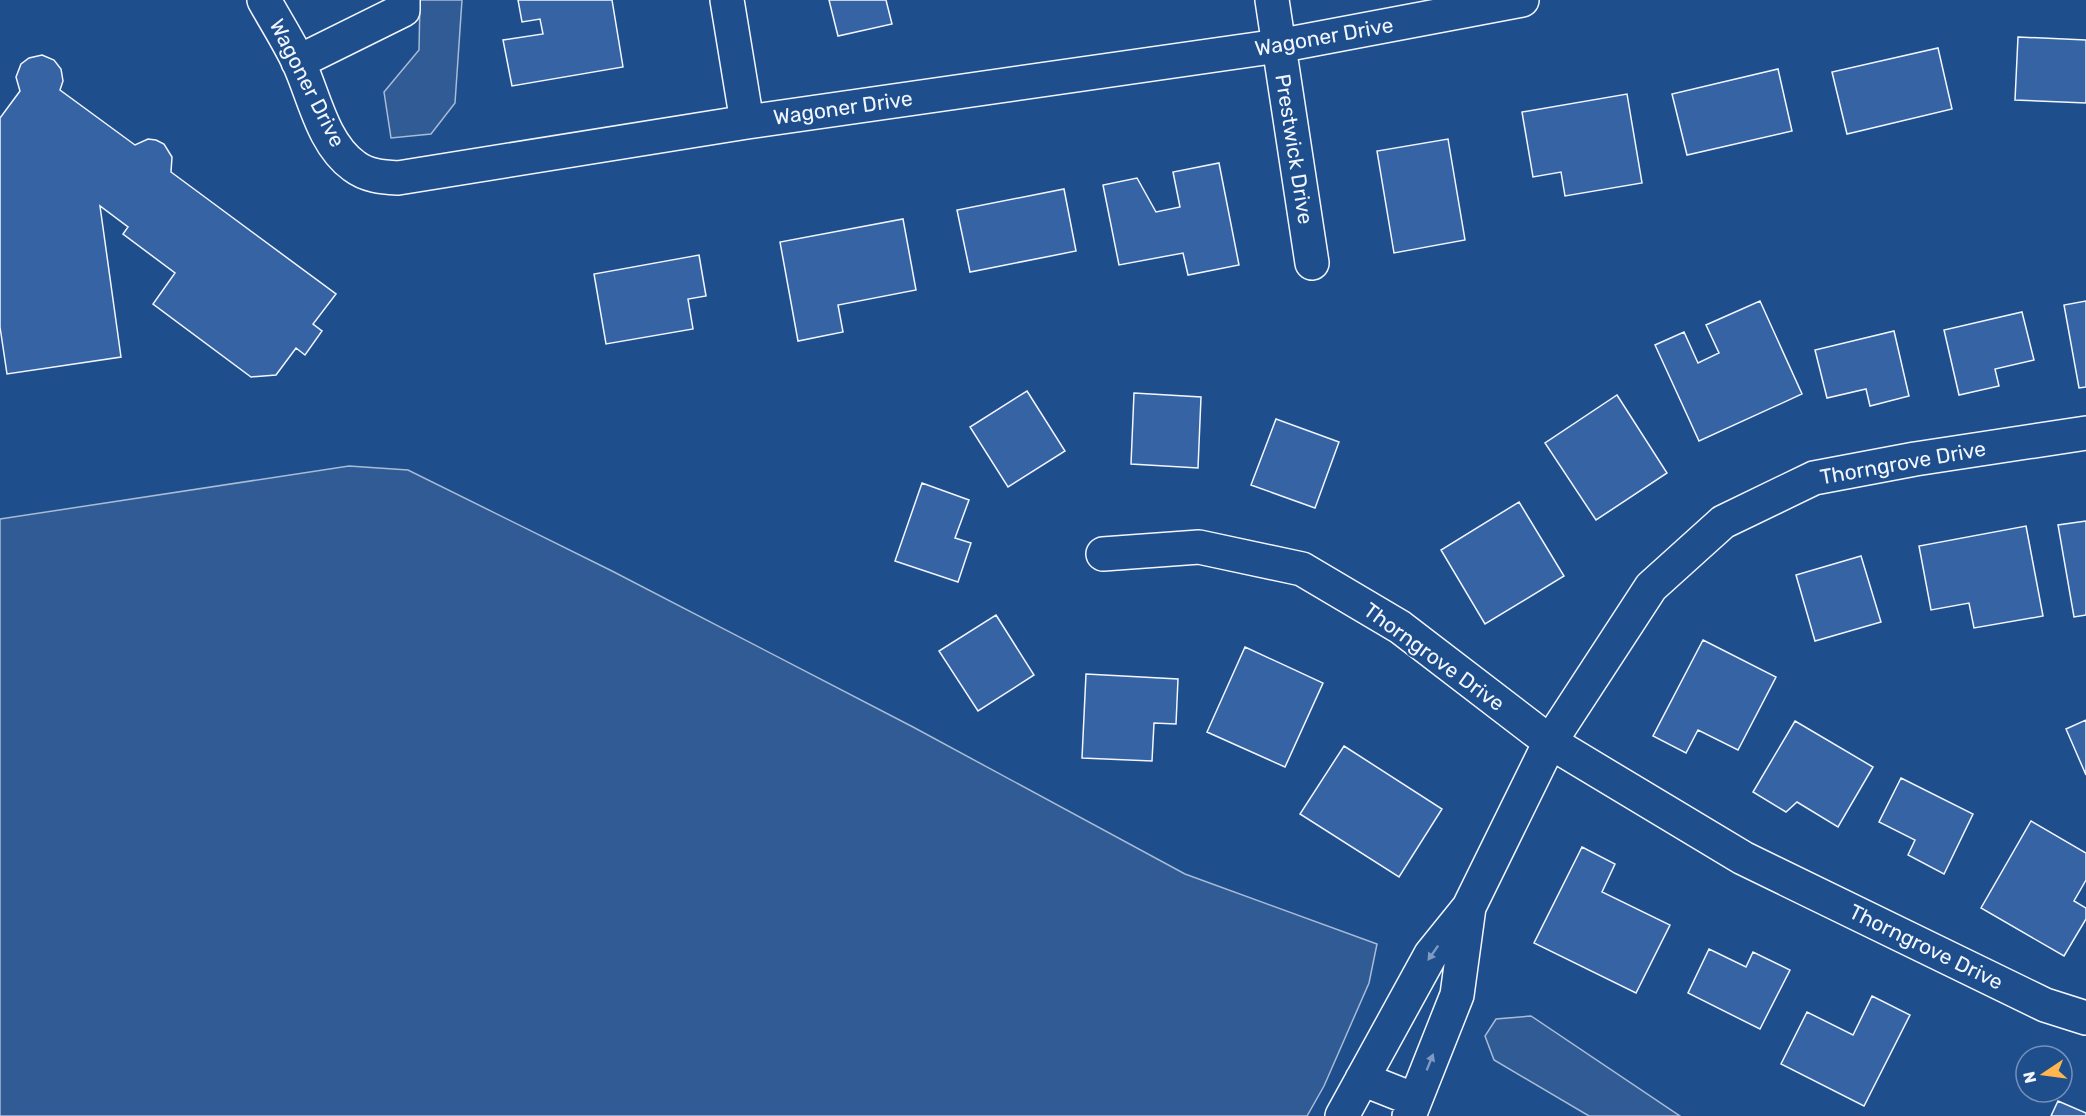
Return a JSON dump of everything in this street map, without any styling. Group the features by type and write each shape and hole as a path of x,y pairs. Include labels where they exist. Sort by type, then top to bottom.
{"street":[{"name":"Wagoner Drive","path":"264,0 298,62 326,129 338,149 353,166 375,177 398,178 747,122 1278,46 1522,0"},
{"path":"298,62 403,10 403,0"},
{"path":"727,0 747,122"},
{"name":"Prestwick Drive","path":"1272,0 1312,263"},
{"name":"Thorngrove Drive","path":"1342,1116 1431,954 1469,907 1550,742 1651,587 1723,522 1814,478 1915,459 2086,432"},
{"name":"Thorngrove Drive","path":"1103,554 1199,547 1302,569 1400,627 1550,742 1743,858 2045,1005 2086,1018"},
{"name":"Thorngrove Drive","path":"1412,1108 1457,995 1469,907"},
{"path":"1362,1079 1412,1108"}],"shaded area":[{"path":"420,0 462,0 455,103 431,134 391,138 384,92 419,50"},
{"path":"349,466 408,470 612,571 913,727 1185,874 1377,944 1369,983 1324,1086 1307,1116 0,1116 0,519"},
{"path":"1531,1016 1680,1116 1589,1116 1494,1060 1485,1036 1496,1019"}],"building":[{"path":"518,0 612,0 623,67 512,86 503,40 543,34 540,19 522,22"},
{"path":"829,0 886,0 892,24 838,36"},
{"path":"2018,37 2086,40 2086,103 2015,100"},
{"path":"1938,48 1952,109 1847,134 1832,72"},
{"path":"42,55 54,60 61,69 63,81 60,90 135,145 148,139 164,144 172,157 171,172 336,294 313,324 322,331 305,355 296,348 276,375 251,377 153,304 175,273 123,234 128,227 100,206 121,357 7,374 0,327 0,118 20,91 16,77 21,64 29,58"},
{"path":"1778,69 1792,131 1687,155 1672,94"},
{"path":"1627,94 1642,183 1565,196 1561,172 1533,177 1522,112"},
{"path":"1448,139 1465,240 1394,253 1377,151"},
{"path":"1219,163 1239,265 1188,275 1183,253 1119,265 1103,185 1137,178 1156,212 1180,207 1173,172"},
{"path":"1064,189 1076,251 970,272 957,210"},
{"path":"903,219 916,290 838,305 843,332 798,341 780,242"},
{"path":"699,255 706,296 688,299 693,329 606,344 594,274"},
{"path":"1760,301 1802,394 1699,441 1655,345 1684,332 1698,363 1719,353 1706,325"},
{"path":"2086,301 2086,387 2079,388 2064,305"},
{"path":"2022,312 2034,360 1995,369 1999,386 1959,395 1944,330"},
{"path":"1894,331 1909,396 1870,406 1866,389 1827,398 1815,350"},
{"path":"1027,391 1065,451 1008,487 970,427"},
{"path":"1134,393 1201,397 1198,468 1131,464"},
{"path":"1617,395 1667,473 1596,520 1545,443"},
{"path":"1276,419 1339,442 1315,508 1251,485"},
{"path":"922,483 969,500 955,538 971,543 958,582 895,561"},
{"path":"1519,502 1564,576 1485,624 1441,550"},
{"path":"2086,521 2086,615 2074,617 2058,525"},
{"path":"2026,526 2043,616 1974,628 1969,603 1931,610 1919,546"},
{"path":"1861,556 1881,622 1815,641 1796,575"},
{"path":"996,615 1034,675 978,711 939,651"},
{"path":"1703,640 1776,677 1738,750 1698,730 1686,753 1653,736"},
{"path":"1245,647 1323,683 1285,767 1207,732"},
{"path":"1086,674 1178,679 1176,724 1154,723 1152,761 1082,758"},
{"path":"2086,720 2086,775 2066,729"},
{"path":"1795,721 1873,767 1838,827 1797,802 1786,812 1753,792"},
{"path":"1344,746 1442,809 1399,877 1300,814"},
{"path":"1901,778 1973,814 1944,874 1908,855 1915,840 1879,822"},
{"path":"2031,821 2086,853 2086,880 2074,901 2086,908 2086,919 2064,956 1981,908"},
{"path":"1582,847 1615,864 1602,892 1670,925 1636,993 1534,943"},
{"path":"1709,949 1746,967 1753,952 1790,970 1760,1029 1688,993"},
{"path":"1872,996 1910,1015 1864,1106 1781,1064 1807,1012 1853,1035"},
{"path":"2057,1104 2065,1104 2086,1113 2086,1116 2051,1116"}]}
